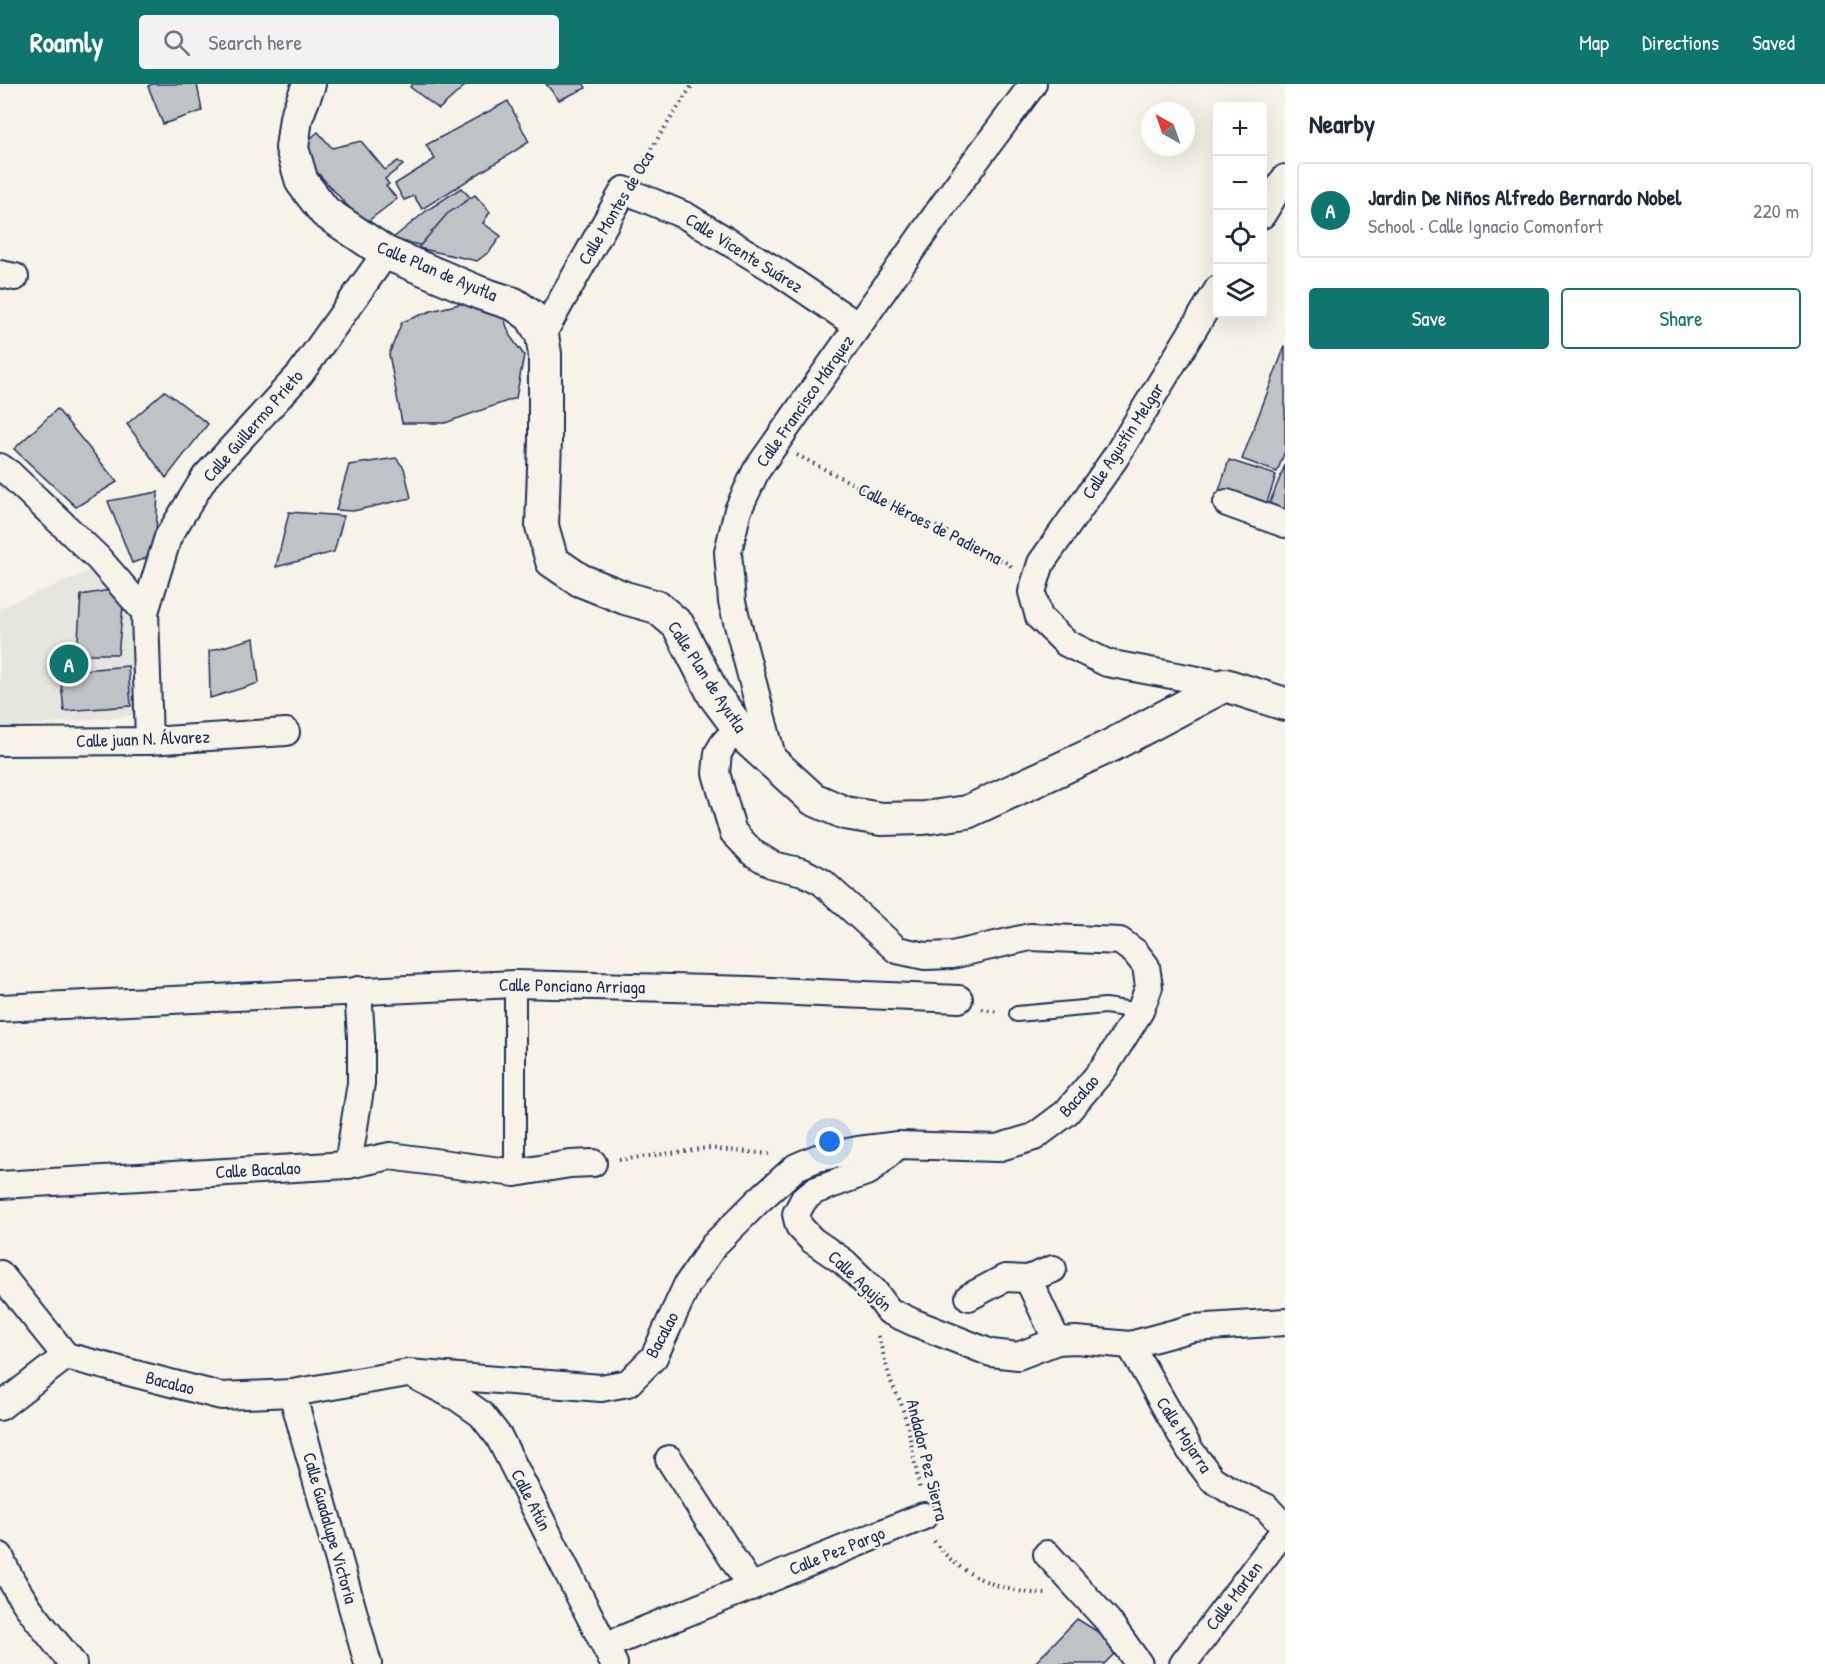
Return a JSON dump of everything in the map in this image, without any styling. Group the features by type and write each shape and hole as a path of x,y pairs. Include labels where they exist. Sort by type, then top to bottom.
{"street":[{"name":"Calle Plan de Ayutla","path":"309,84 296,118 292,148 302,182 325,212 386,253 480,293 514,303 531,316 542,335 545,354 542,526 552,561 580,580 657,607 678,625 714,694 738,728 813,799 845,813 880,819 924,818 967,812 1100,751 1225,685"},
{"name":"Calle Francisco Márquez","path":"774,764 732,602 728,552 738,510 756,471 956,187 1033,84"},
{"path":"1266,210 1285,178"},
{"name":"Calle Vicente Suárez","path":"624,190 686,216 780,273 858,326"},
{"name":"Calle Montes de Oca","path":"542,335 624,190"},
{"name":"Calle Guillermo Prieto","path":"149,741 146,612 168,537 205,477 300,374 386,253"},
{"name":"Calle Agustín Melgar","path":"1032,592 1041,562 1115,458 1213,297"},
{"path":"0,467 98,558 146,612"},
{"path":"1227,503 1285,524"},
{"path":"1032,592 1039,617 1066,643 1107,663 1225,685 1285,704"},
{"path":"738,728 718,753 716,773 733,832 753,853 772,865 803,872 822,882 897,950 925,956 952,956 1030,937 1120,940 1135,952 1146,966 1149,987 1140,1011"},
{"name":"Calle juan N. Álvarez","path":"0,742 149,741 286,732"},
{"path":"515,984 515,1173"},
{"name":"Calle Ponciano Arriaga","path":"0,1008 515,984 750,990 959,999"},
{"path":"348,1165 361,1083 361,1037 357,990"},
{"name":"Bacalao","path":"66,1356 221,1396 292,1393 408,1373 601,1388 628,1383 654,1357 687,1285 714,1245 796,1167 817,1158 858,1150 898,1145 998,1148 1034,1137 1066,1113 1089,1086 1104,1068 1140,1011"},
{"name":"Calle Agujón","path":"898,1145 869,1171 814,1191 804,1199 796,1214 799,1226 812,1240 844,1262 874,1291 889,1311 991,1353 1018,1356 1056,1341 1076,1340 1130,1345"},
{"name":"Calle Bacalao","path":"0,1185 348,1165 390,1156 515,1173 570,1164 593,1163"},
{"path":"969,1297 1005,1278 1028,1279 1053,1269"},
{"path":"0,1274 66,1356 0,1407"},
{"path":"1028,1279 1056,1341"},
{"path":"1130,1345 1193,1328 1285,1322"},
{"name":"Calle Mojarra","path":"1130,1345 1190,1450 1212,1479 1236,1494 1266,1507 1285,1528"},
{"name":"Calle Atún","path":"408,1373 458,1398 481,1414 499,1437 610,1655"},
{"name":"Calle Guadalupe Victoria","path":"292,1393 368,1664"},
{"path":"669,1459 751,1587"},
{"name":"Calle Pez Pargo","path":"610,1655 751,1587 924,1516"},
{"name":"Calle Marlen","path":"1183,1664 1285,1528"},
{"path":"1047,1554 1108,1621 1139,1664"},
{"path":"0,1556 4,1567 35,1616 73,1664"}],"lane":[{"path":"1017,1014 1105,1006 1140,1011"}],"path":[{"name":"Calle Montes de Oca","path":"624,190 693,84"},
{"name":"Calle Héroes de Padierna","path":"775,444 1009,564 1032,592"},
{"path":"959,999 968,1000 985,1011 1017,1014"},
{"path":"593,1163 708,1148 779,1155 796,1167"},
{"name":"Andador Pez Sierra","path":"874,1291 874,1324 891,1382 908,1426 924,1516 935,1542 949,1558 980,1580 1029,1593 1067,1594 1087,1598"}],"shaded area":[{"path":"92,570 136,613 140,715 0,728 0,608"}],"building":[{"path":"152,84 197,84 202,111 163,124 148,86"},
{"path":"413,84 467,84 439,109 410,87"},
{"path":"546,84 584,84 586,88 559,100"},
{"path":"508,101 529,142 422,209 414,196 404,200 395,184 435,159 426,145"},
{"path":"318,132 332,148 361,141 385,170 398,161 403,165 385,179 389,184 386,186 397,199 364,224 297,150"},
{"path":"461,188 479,206 464,215 480,234 460,254 392,239 426,211"},
{"path":"475,195 490,212 483,223 501,236 490,251 477,261 418,248 447,214"},
{"path":"480,299 501,309 510,336 524,355 516,398 445,423 402,423 389,354 402,322 431,311"},
{"path":"1285,346 1285,451 1277,472 1242,459"},
{"path":"165,391 208,424 166,478 127,424"},
{"path":"57,409 117,482 76,507 14,449"},
{"path":"396,458 404,468 411,498 353,511 336,510 349,465"},
{"path":"1229,460 1276,475 1264,512 1217,497"},
{"path":"1285,465 1285,519 1266,512"},
{"path":"158,492 155,555 132,563 108,501"},
{"path":"289,512 344,516 334,552 276,567"},
{"path":"110,590 123,606 118,654 77,654 81,595"},
{"path":"254,638 259,683 210,698 209,651"},
{"path":"128,666 131,706 64,711 60,672"},
{"path":"1077,1619 1113,1641 1118,1650 1104,1664 1034,1664"}],"place":[{"name":"Jardin De Niños Alfredo Bernardo Nobel","path":"69,664"}]}
